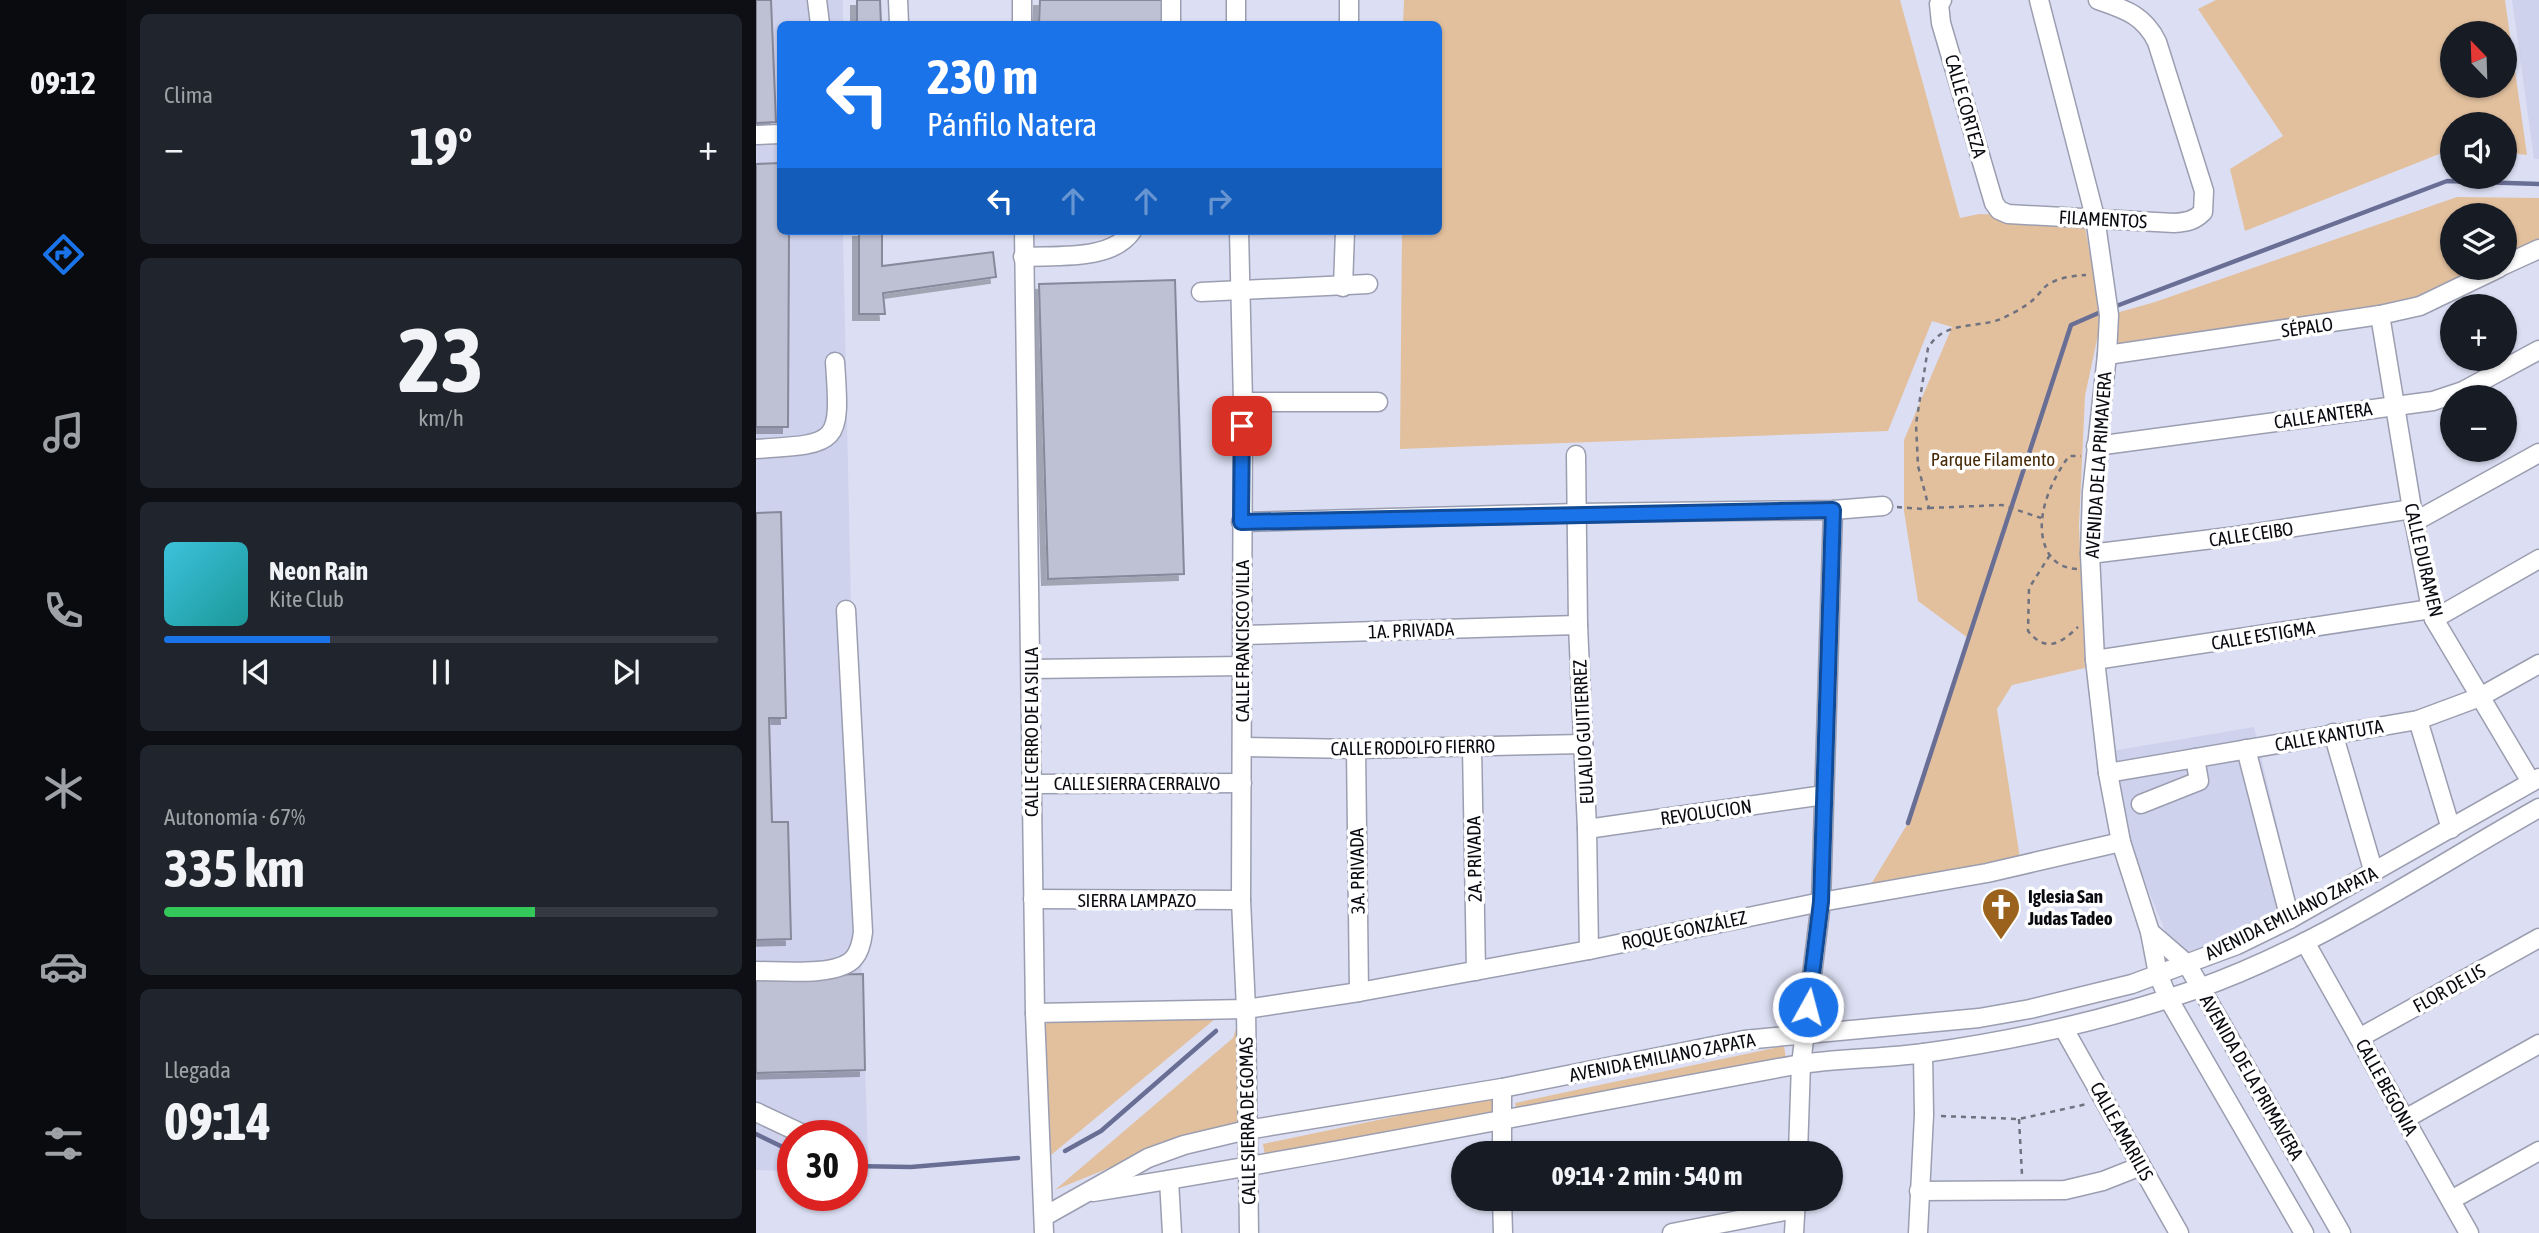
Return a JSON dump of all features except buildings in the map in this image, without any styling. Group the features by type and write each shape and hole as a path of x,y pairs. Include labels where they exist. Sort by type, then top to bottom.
{"street":[{"path":"817,0 820,21"},
{"path":"898,0 899,21"},
{"path":"1022,0 1022,21"},
{"path":"1171,0 1171,21"},
{"path":"1236,0 1236,21"},
{"path":"1349,0 1349,21"},
{"name":"CALLE CORTEZA","path":"1942,0 1939,4 1941,23 1994,203 1999,210"},
{"name":"AVENIDA DE LA PRIMAVERA","path":"2039,0 2095,217 2109,315 2107,355 2095,451 2090,562 2095,660 2108,773 2120,842 2150,932 2158,974 2168,998 2304,1233"},
{"name":"FILAMENTOS","path":"1999,210 2015,215 2187,222 2203,212 2204,191 2157,42 2146,22 2098,0"},
{"path":"756,135 777,134"},
{"name":"CALLE CERRO DE LA SILLA","path":"1024,235 1035,1013 1044,1225"},
{"path":"1023,257 1102,252 1122,243 1129,235"},
{"name":"CALLE FRANCISCO VILLA","path":"1239,235 1243,402 1241,900 1246,1009"},
{"path":"1343,287 1345,235"},
{"path":"2517,259 2539,249"},
{"name":"SÉPALO","path":"2107,355 2380,315 2420,306 2474,280"},
{"path":"1201,292 1368,284"},
{"name":"CALLE DURAMEN","path":"2380,315 2413,515 2433,614 2480,698 2535,780"},
{"name":"CALLE ANTERA","path":"2095,451 2433,401 2463,391 2539,350"},
{"path":"756,449 812,445 828,438 837,425 835,362"},
{"path":"1243,402 1378,402"},
{"name":"CALLE CEIBO","path":"2090,562 2237,536 2413,515 2539,453"},
{"name":"EULALIO GUITIERREZ","path":"1576,455 1578,625 1587,829 1588,950"},
{"path":"1241,522 1577,513 1833,510 1883,506"},
{"path":"1798,1141 1801,1064 1821,902 1833,510"},
{"name":"CALLE ESTIGMA","path":"2095,660 2433,614 2539,559"},
{"path":"756,971 838,968 853,960 860,947 863,932 845,610"},
{"name":"1A. PRIVADA","path":"1243,635 1578,625"},
{"name":"CALLE KANTUTA","path":"2108,773 2418,720 2480,698 2539,664"},
{"path":"1031,669 1242,666"},
{"path":"2418,720 2451,829"},
{"path":"2333,733 2374,873"},
{"name":"CALLE RODOLFO FIERRO","path":"1242,747 1356,749 1583,744"},
{"name":"2A. PRIVADA","path":"1472,746 1476,971"},
{"name":"3A. PRIVADA","path":"1356,749 1359,992"},
{"path":"2246,749 2290,919"},
{"path":"2141,804 2199,781 2195,758"},
{"name":"AVENIDA EMILIANO ZAPATA","path":"1044,1225 1084,1194 1148,1158 1184,1145 1247,1130 1502,1088 1744,1040 1919,1026 1992,1016 2132,984 2237,945 2290,919 2535,780"},
{"name":"CALLE SIERRA CERRALVO","path":"1031,784 1242,783"},
{"name":"REVOLUCION","path":"1587,829 1824,795"},
{"name":"AVENIDA EMILIANO ZAPATA","path":"1084,1194 1502,1122 1801,1064 1923,1053 2064,1029 2201,988 2305,942 2418,880 2539,808"},
{"name":"ROQUE GONZÁLEZ","path":"1035,1013 1246,1009 1359,992 1588,950 1821,902 1987,873 2120,842"},
{"name":"SIERRA LAMPAZO","path":"1033,899 1241,900"},
{"name":"AVENIDA DE LA PRIMAVERA","path":"2150,932 2187,964 2341,1233"},
{"name":"FLOR DE LIS","path":"2360,1038 2539,938"},
{"name":"CALLE BEGONIA","path":"2305,942 2469,1233"},
{"name":"CALLE SIERRA DE GOMAS","path":"1246,1009 1249,1233"},
{"name":"CALLE AMARILIS","path":"2064,1029 2179,1233"},
{"path":"2405,1119 2539,1044"},
{"path":"1918,1233 1924,1115 1923,1053"},
{"path":"1502,1088 1502,1141"},
{"path":"756,1112 777,1122"},
{"path":"2451,1200 2539,1151"},
{"path":"1919,1191 2065,1190 2083,1187 2141,1166"},
{"path":"1169,1180 1172,1233"},
{"path":"1502,1211 1503,1233"},
{"path":"1672,1233 1766,1211"},
{"path":"1794,1233 1796,1211"}],"path":[{"path":"1928,508 1918,466 1916,424 1928,348 1934,338 1952,328 2004,318 2033,300 2048,284 2070,276 2104,273"},
{"path":"2090,562 2067,569 2054,562 2041,536 2041,518 2061,467 2069,456 2095,451"},
{"path":"1883,506 1923,509 2003,505 2041,518"},
{"path":"2050,555 2029,588 2028,631 2037,642 2049,645 2061,641 2079,626 2093,619"},
{"path":"1924,1115 2019,1119 2104,1100"},
{"path":"2019,1119 2023,1190"}],"shaded area":[{"path":"756,0 843,0 843,21 777,21 777,235 843,235 855,794 867,1120 777,1120 777,1171 756,1170"},
{"path":"2512,0 2539,0 2539,159 2534,159"},
{"path":"2254,727 2296,905 2212,944 2175,955 2129,844 2111,751"}],"green space":[{"name":"Parque Filamento","path":"1404,0 1900,0 1960,218 1979,214 2083,217 2100,306 2099,330 2085,396 2079,526 2085,668 2012,685 1997,709 2021,865 1865,894 1908,823 1968,638 1918,601 1904,511 1904,440 1952,327 1932,321 1888,431 1400,449 1402,235 1442,235 1442,21 1403,21"},
{"path":"2216,0 2505,0 2508,21 2440,21 2440,98 2517,98 2517,85 2527,155 2517,154 2517,112 2440,112 2440,154 2245,231 2230,169 2283,136 2198,9"},
{"path":"2457,197 2539,198 2539,249 2517,259 2517,203 2440,203 2440,280 2474,280 2440,294 2420,306 2107,355 2109,315 2155,302"},
{"path":"1221,1014 1039,1165 1044,1025 1051,1021"},
{"path":"1241,1014 1245,1121 1163,1146 1055,1190 1233,1038"},
{"path":"1784,1046 1788,1072 1519,1121 1515,1103"},
{"path":"1498,1095 1500,1124 1267,1168 1263,1144"}],"waterway":[{"path":"2111,308 2447,181 2539,184"},
{"path":"1908,823 2071,325 2103,311"},
{"path":"1065,1151 1101,1131 1216,1031"},
{"path":"756,1134 777,1144"},
{"path":"868,1166 911,1167 1018,1158"}],"place":[{"name":"Iglesia San Judas Tadeo","path":"2001,941"}],"route":[{"path":"1242,426 1241,522 1577,513 1833,510 1821,902 1808,1007"}]}
